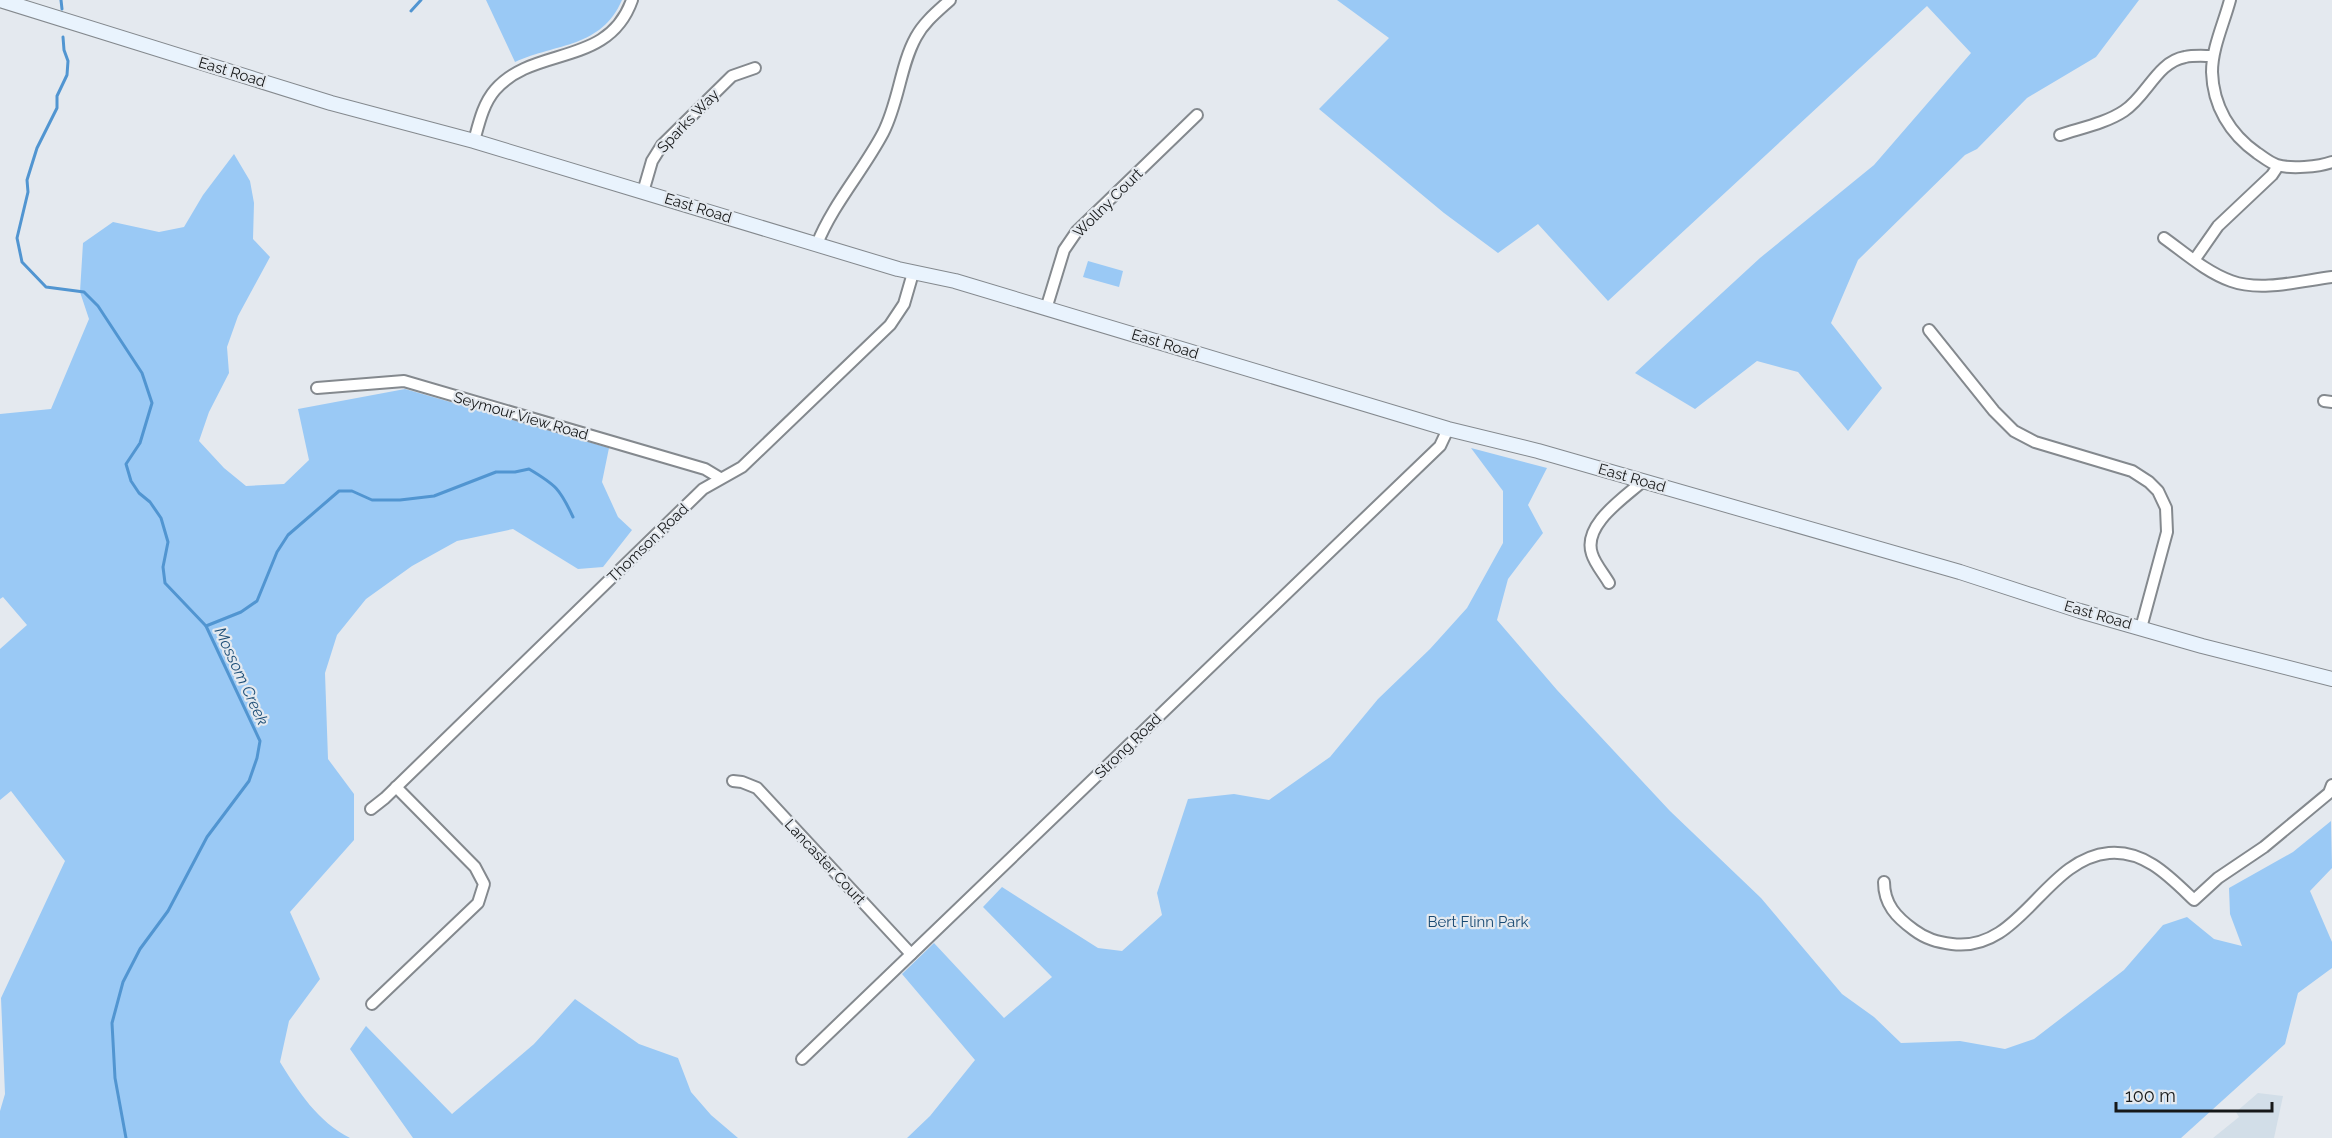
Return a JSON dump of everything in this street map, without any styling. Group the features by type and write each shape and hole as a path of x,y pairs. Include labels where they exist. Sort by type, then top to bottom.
{"main road":[{"name":"East Road","path":"0,0 331,103 474,141 913,273 955,281 1448,429 1643,481 1960,572 2141,628 2332,679"}],"street":[{"path":"474,141 485,105 496,88 525,69 595,45 622,21 632,0"},
{"path":"817,244 825,224 890,118 910,48 932,17 950,0"},
{"path":"2230,0 2213,56 2214,90 2223,117 2241,140 2278,166 2311,167 2332,162"},
{"path":"2060,135 2113,117 2125,110 2141,96 2163,69 2177,59 2213,56"},
{"name":"Sparks Way","path":"643,192 652,161 662,145 732,76 755,68"},
{"name":"Wollny Court","path":"1046,309 1064,250 1077,231 1197,115"},
{"path":"2195,259 2218,226 2272,175 2278,166"},
{"path":"2164,238 2223,277 2245,284 2273,284 2332,277"},
{"name":"Thomson Road","path":"371,809 703,489 742,467 890,325 904,304 913,273"},
{"path":"1929,330 1994,411 2014,431 2035,442 2132,471 2144,477 2156,489 2166,508 2168,528 2141,628"},
{"name":"Seymour View Road","path":"318,388 404,381 705,469 720,478"},
{"name":"Strong Road","path":"802,1059 1440,446 1448,429"},
{"path":"1609,583 1592,554 1591,539 1596,524 1643,481"},
{"name":"Lancaster Court","path":"733,781 757,788 912,954"},
{"path":"372,1004 478,903 484,884 475,867 396,787"},
{"path":"1884,882 1888,905 1904,922 1929,939 1956,944 1977,943 2001,931 2069,867 2101,855 2122,854 2149,862 2164,872 2194,900 2218,878 2264,847 2331,792"}],"shaded area":[{"path":"2258,1093 2283,1096 2274,1138 2213,1138 2239,1117 2236,1112"}],"green space":[{"path":"486,0 622,0 613,16 590,36 515,62"},
{"path":"1337,0 2139,0 2096,57 2027,98 1977,149 1965,155 1858,260 1831,323 1882,388 1848,431 1798,372 1757,361 1695,409 1635,373 1760,258 1874,165 1971,53 1927,6 1608,301 1538,224 1498,253 1444,213 1319,109 1389,38"},
{"path":"234,154 250,181 254,203 253,239 270,257 238,316 227,347 229,373 209,412 199,441 224,468 246,486 284,484 309,460 298,409 405,389 609,448 602,482 618,517 632,530 603,567 578,569 513,529 457,541 412,566 366,599 337,635 325,673 328,759 354,794 354,840 290,912 320,979 289,1021 280,1062 302,1095 319,1115 350,1138 0,1138 0,1111 5,1094 1,998 65,861 11,791 0,800 0,649 27,625 3,597 0,599 0,414 51,409 89,319 80,292 83,243 113,222 159,232 184,227 203,195"},
{"path":"1088,261 1123,271 1119,287 1083,277"},
{"name":"Bert Flinn Park","path":"1471,448 1547,468 1528,505 1543,533 1508,579 1497,620 1557,690 1670,811 1761,898 1842,994 1874,1017 1901,1043 1960,1041 2005,1049 2034,1039 2124,970 2163,925 2187,917 2214,939 2242,946 2230,914 2229,888 2293,852 2331,821 2332,868 2310,891 2332,942 2332,968 2298,993 2285,1044 2181,1138 907,1138 930,1116 975,1060 902,974 934,943 1004,1018 1052,977 983,907 1002,887 1098,948 1122,951 1162,915 1157,893 1188,799 1234,794 1269,800 1330,757 1378,699 1430,649 1467,608 1503,543 1503,491"},
{"path":"575,999 639,1044 678,1058 691,1092 711,1115 738,1138 413,1138 350,1049 366,1026 452,1114 534,1044"}],"waterway":[{"name":"Mossom Creek","path":"61,0 62,9"},
{"path":"411,11 421,0"},
{"name":"Mossom Creek","path":"63,37 68,61 67,75 57,96 57,108 37,148 27,180 28,192 17,238 22,262 46,287 84,292 98,306 142,373 152,403 140,443 126,464 131,481 161,518 168,542 163,567 165,583 206,626 260,741 249,781 207,837 168,911 140,949 123,982 112,1023 115,1078 126,1138"},
{"path":"206,626 241,612 257,601 277,552 288,535 339,491 352,491 372,500 400,500 434,496 496,472 529,469 556,488 573,517"}]}
